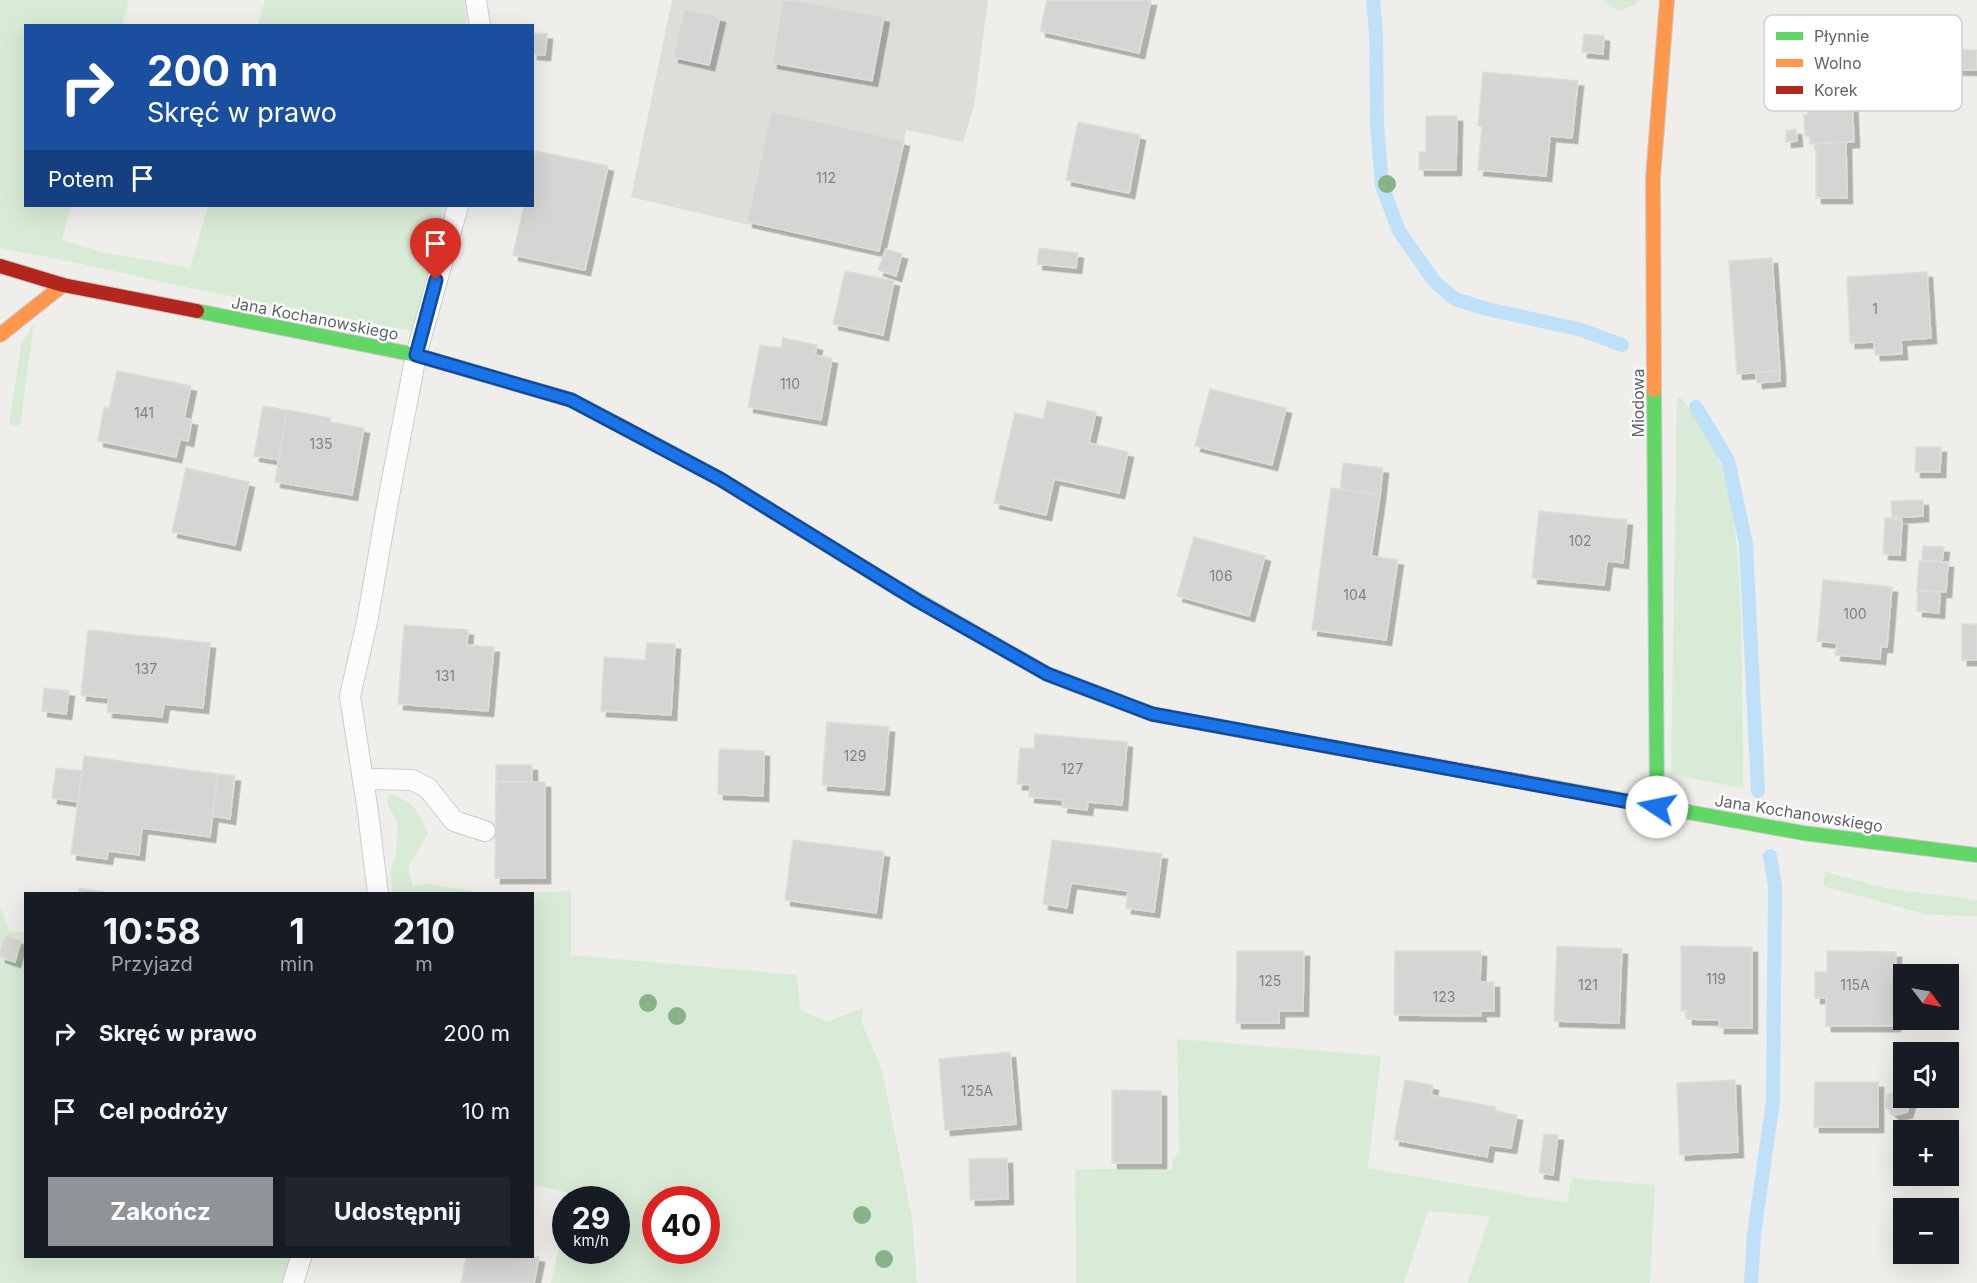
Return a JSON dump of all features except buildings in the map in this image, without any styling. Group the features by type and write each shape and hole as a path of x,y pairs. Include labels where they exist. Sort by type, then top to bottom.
{"street":[{"name":"Miodowa","path":"1657,807 1653,178 1667,0"},
{"name":"Jana Kochanowskiego","path":"0,266 63,285 416,355 571,400 720,479 918,601 1047,674 1152,714 1803,833 1977,855"},
{"path":"0,335 63,285"}],"lane":[{"path":"476,0 480,24"},
{"path":"378,892 350,696 367,622 416,355 458,207"},
{"path":"363,781 412,780 428,788 454,821 485,831"},
{"path":"293,1283 300,1258"}],"shaded area":[{"path":"672,0 988,0 974,106 963,142 906,130 880,252 631,197"}],"green space":[{"path":"0,0 129,0 122,24 24,24 24,207 71,207 62,240 102,252 190,268 208,207 445,207 412,331 204,291 0,248"},
{"path":"265,0 465,0 466,24 258,24"},
{"path":"1602,0 1639,0 1637,4 1618,11"},
{"path":"34,323 20,427 9,425 21,345"},
{"path":"1680,397 1704,430 1719,458 1734,523 1741,618 1743,788 1671,774 1677,398"},
{"path":"390,794 415,808 428,834 408,868 413,886 428,884 473,892 393,892 390,871 396,854 398,822 389,808 387,798"},
{"path":"1825,872 1889,889 1977,900 1977,916 1929,915 1823,886"},
{"path":"571,891 571,955 797,975 800,1009 827,1022 863,1008 862,1023 882,1070 912,1218 917,1283 551,1283 555,1264 630,1264 630,1186 552,1186 552,1189 534,1185 534,892"},
{"path":"0,906 9,931 24,933 24,1258 293,1258 285,1283 0,1283"},
{"path":"1177,1039 1381,1056 1368,1168 1567,1203 1572,1178 1655,1185 1650,1283 1467,1283 1490,1217 1428,1211 1404,1283 1076,1283 1075,1169 1172,1170 1173,1158 1179,1154"}],"waterway":[{"path":"1373,0 1376,33 1377,125 1382,186 1399,231 1434,281 1455,299 1487,309 1582,330 1622,345"},
{"path":"1696,407 1728,460 1746,544 1758,791"},
{"path":"1751,1283 1754,1234 1773,1101 1775,886 1770,856"}],"traffic: fast":[{"path":"197,311 416,355 571,400 621,426"},
{"path":"1654,390 1657,807"},
{"path":"895,587 1047,674 1152,714 1277,737"},
{"path":"1546,786 1803,833 1977,855"}],"traffic: slow":[{"path":"1654,390 1653,178 1667,0"},
{"path":"0,335 63,285"}],"traffic: jam":[{"path":"0,266 63,285 197,311"},
{"path":"621,426 720,479 895,587"},
{"path":"1277,737 1546,786"}],"route":[{"path":"436,280 416,355 571,400 720,479 918,601 1047,674 1152,714 1657,807"}]}
